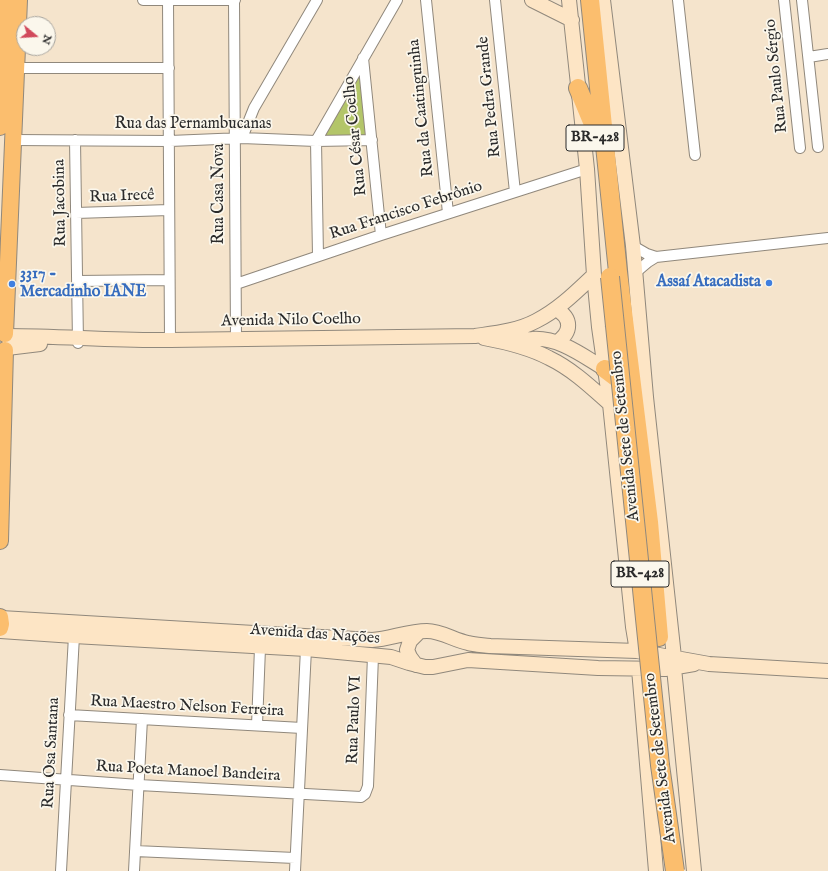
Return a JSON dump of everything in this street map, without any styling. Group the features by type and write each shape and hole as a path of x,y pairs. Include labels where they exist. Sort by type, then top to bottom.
{"highway":[{"name":"Avenida Sete de Setembro","path":"581,0 593,124 649,522 676,836 682,871"},
{"name":"Avenida Sete de Setembro","path":"590,0 614,274 621,381 660,765 675,871"},
{"path":"578,88 593,124"},
{"path":"605,369 621,381"}],"main road":[{"path":"0,127 6,69 7,0"},
{"path":"532,0 572,20"},
{"name":"Avenida Sete de Setembro","path":"569,0 586,169 646,398 674,662 694,871"},
{"name":"Avenida Sete de Setembro","path":"603,0 633,246 614,274 605,369 637,652"},
{"path":"0,541 4,342 13,140 6,69"},
{"path":"476,336 522,327 536,322 556,308 614,274"},
{"path":"556,308 565,316 568,324 566,334 557,342"},
{"path":"476,336 508,343 555,361 586,382 610,404"},
{"name":"Avenida Nilo Coelho","path":"4,342 35,344 78,340 476,336"},
{"path":"508,343 531,339 552,340 569,347 605,369"},
{"name":"Avenida das Nações","path":"0,623 372,640 386,639 427,631 469,643 490,646 637,652 674,662"},
{"name":"Avenida das Nações","path":"0,623 74,636 260,648 306,649 390,658 416,665 433,667 468,660 598,668 632,668 674,662"},
{"path":"620,651 630,640 633,627"},
{"path":"416,665 407,650 410,641 419,632"},
{"path":"674,662 828,670"},
{"name":"Avenida Sete de Setembro","path":"632,668 656,871"}],"street":[{"path":"144,0 234,0"},
{"path":"168,0 170,340"},
{"name":"Rua Casa Nova","path":"234,0 238,138 236,339"},
{"path":"238,138 317,0"},
{"path":"318,256 316,142 397,0"},
{"name":"Rua da Caatinguinha","path":"426,0 448,213"},
{"name":"Rua Pedra Grande","path":"495,0 515,192"},
{"path":"678,0 695,155"},
{"name":"Rua Paulo Sérgio","path":"784,0 800,148"},
{"name":"Rua Paulo Sérgio","path":"802,0 818,147"},
{"path":"808,57 828,54"},
{"name":"Rua César Coelho","path":"363,58 381,235"},
{"path":"6,69 168,68"},
{"name":"Rua das Pernambucanas","path":"13,140 170,141 238,138 316,142 372,140"},
{"name":"Rua Jacobina","path":"75,140 78,340"},
{"name":"Rua Francisco Febrônio","path":"236,284 381,235 586,169"},
{"name":"Rua Irecê","path":"76,213 169,210"},
{"path":"633,246 656,257 828,238"},
{"path":"614,274 648,262 656,257"},
{"path":"77,281 169,280"},
{"name":"Rua Osa Santana","path":"61,871 74,636"},
{"path":"257,725 260,648"},
{"path":"295,871 306,649"},
{"name":"Rua Paulo VI","path":"368,786 373,656"},
{"name":"Rua Maestro Nelson Ferreira","path":"69,715 302,728"},
{"path":"134,871 142,719"},
{"name":"Rua Poeta Manoel Bandeira","path":"0,775 139,785 299,793 356,798 365,794 368,786"},
{"path":"135,851 295,858"}],"green space":[{"path":"361,64 367,136 319,140"}],"place":[{"name":"Assaí Atacadista","path":"769,283"},
{"name":"3317 - Mercadinho IANE","path":"12,284"}]}
